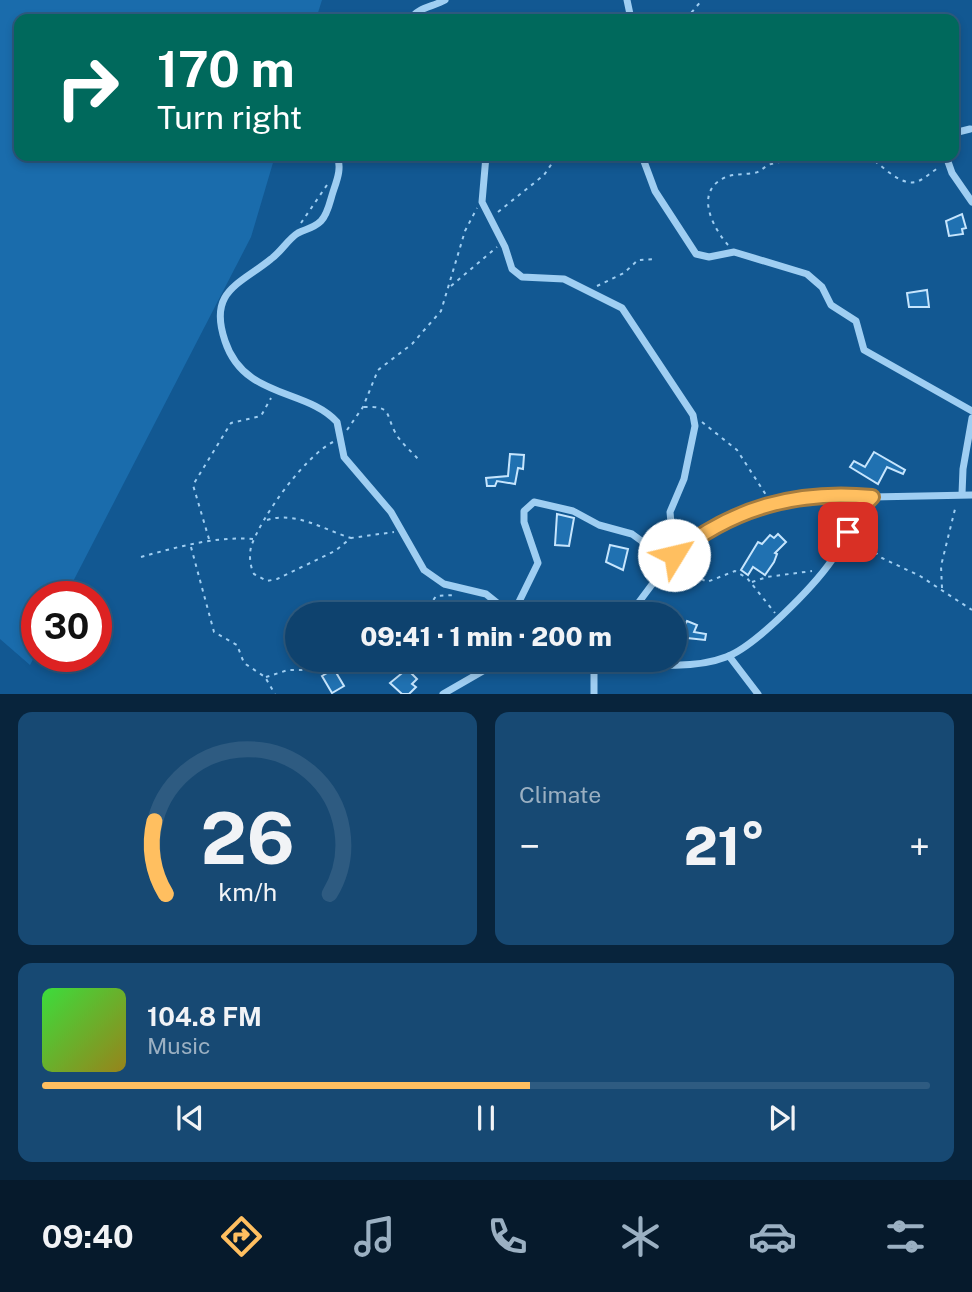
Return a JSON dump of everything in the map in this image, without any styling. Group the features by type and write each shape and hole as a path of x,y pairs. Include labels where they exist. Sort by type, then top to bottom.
{"street":[{"path":"414,14 445,0"},
{"path":"338,161 339,173 324,218 313,227 296,234 270,261 251,271 228,292 219,312 219,322 232,359 246,374 275,391 329,413 337,422 344,457 391,512 424,570 444,584 492,597 498,602"},
{"path":"486,161 482,202 505,247 512,269 522,278 564,279 622,308 693,415 695,426 684,479 670,512 672,558"},
{"path":"644,161 655,191 693,252 709,257 734,252 815,279 831,304 856,321 864,349 972,411"},
{"path":"948,161 972,202"},
{"path":"961,494 972,418"},
{"path":"639,602 672,558 708,531 771,504 811,495 972,495"},
{"path":"687,662 702,663 729,656 778,617 824,570 860,509 872,497"},
{"path":"518,602 538,563 524,522 524,511 534,502 573,511 599,525 632,534 672,558"},
{"path":"729,656 758,694"},
{"path":"443,694 481,672"},
{"path":"594,672 594,694"}],"path":[{"path":"690,14 702,0"},
{"path":"490,220 544,175 554,161"},
{"path":"734,252 720,236 708,210 713,187 724,177 757,173 771,164 797,161"},
{"path":"875,161 898,178 915,182 946,161"},
{"path":"296,234 308,209 339,173"},
{"path":"351,538 335,551 298,570 267,581 258,578 252,570 250,550 280,495 317,453 340,438 363,407 378,370 412,344 431,324 446,302 465,231 482,202"},
{"path":"449,287 495,247 505,247"},
{"path":"590,290 624,273 638,260 656,259"},
{"path":"209,539 208,529 195,496 197,475 231,423 261,416 275,391"},
{"path":"363,407 380,407 388,412 397,436 418,459"},
{"path":"693,415 737,450 771,504"},
{"path":"942,591 941,566 961,494"},
{"path":"266,520 278,517 299,518 327,532 351,538 402,531"},
{"path":"848,532 882,558 972,610"},
{"path":"141,557 191,547 209,539 254,540"},
{"path":"191,547 214,632 237,645 244,663 265,677 275,694"},
{"path":"694,575 707,582 732,570 751,583 778,617"},
{"path":"751,583 768,577 824,570"},
{"path":"432,602 436,596 457,595 470,590"},
{"path":"265,677 285,671"}],"shaded area":[{"path":"0,0 322,0 318,14 14,14 14,161 274,161 251,237 73,581 21,581 21,657 0,639"}],"building":[{"path":"962,214 966,228 962,229 963,234 949,236 946,221"},
{"path":"927,290 929,307 909,307 907,293"},
{"path":"874,452 905,470 903,474 887,467 878,484 850,467 854,461 865,467"},
{"path":"510,454 524,455 523,469 518,468 515,484 497,481 495,486 487,486 486,478 508,476"},
{"path":"557,514 574,518 569,546 555,545"},
{"path":"778,534 786,542 775,553 774,562 765,575 753,567 748,575 741,570 758,542 762,544 770,535 774,538"},
{"path":"610,545 628,549 623,570 606,562"},
{"path":"679,560 694,573 686,585 667,576"},
{"path":"687,621 697,625 694,632 706,634 705,640 687,638"},
{"path":"336,672 344,686 332,693 322,676"},
{"path":"403,672 410,672 417,679 412,684 416,687 409,694 402,694 390,683"}],"route":[{"path":"674,555 708,531 791,498 836,494 872,497 860,509 848,532"}]}
